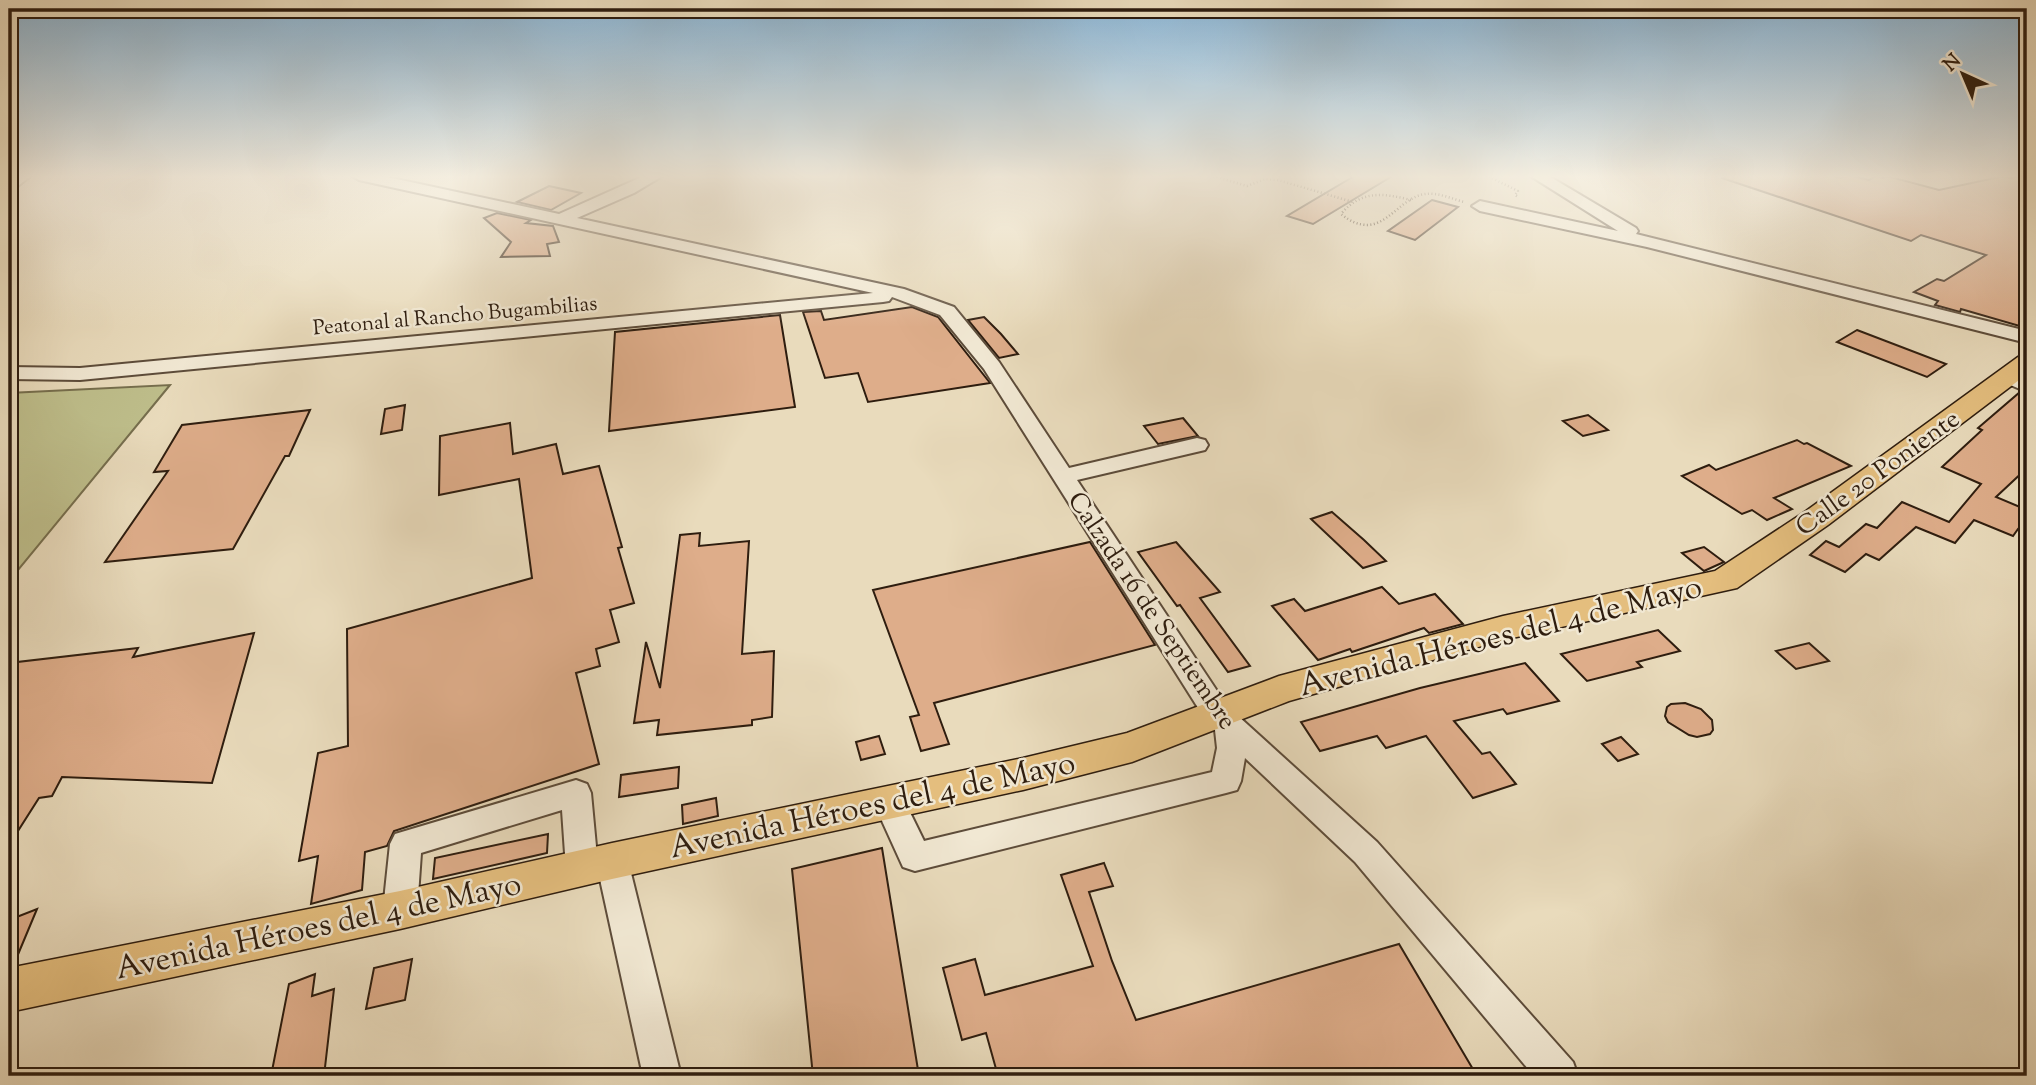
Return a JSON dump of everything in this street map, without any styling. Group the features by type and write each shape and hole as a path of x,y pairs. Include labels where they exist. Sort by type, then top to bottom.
{"main road":[{"name":"Calle 20 Poniente","path":"1725,580 2021,375"},
{"name":"Avenida Héroes del 4 de Mayo","path":"10,991 400,910 597,864 1023,774 1223,722 1279,690 1503,628 1725,580"}],"street":[{"name":"Calzada 16 de Septiembre","path":"590,226 904,294 947,311 992,366 1223,722 1366,852 1559,1076"},
{"path":"1573,226 2027,338"},
{"path":"1621,226 1648,242"},
{"name":"Peatonal al Rancho Bugambilias","path":"9,373 80,374 904,294"},
{"path":"1063,476 1197,445"},
{"path":"889,801 915,857 1226,781 1232,748 1223,722"},
{"path":"400,910 406,844 576,793 662,1076"}],"green space":[{"path":"170,385 9,581 9,393"}],"building":[{"path":"493,226 553,226 559,242 547,244 550,256 501,257 511,242"},
{"path":"1396,226 1434,226 1415,240 1388,231"},
{"path":"1865,226 2027,226 2027,303 2024,305 2023,327 1961,309 1960,312 1935,305 1938,301 1914,292 1937,279 1944,281 1986,255 1921,235 1911,241"},
{"path":"912,307 938,317 990,383 868,402 858,373 825,378 803,312 821,311 824,320"},
{"path":"780,315 795,407 609,431 615,332"},
{"path":"984,317 1018,354 999,358 968,320"},
{"path":"1857,330 1946,364 1927,377 1837,342"},
{"path":"2020,392 2027,395 2027,468 1996,497 2027,510 2027,533 2018,529 2013,536 1974,520 1955,543 1916,527 1879,560 1866,554 1845,572 1810,555 1826,541 1839,547 1866,524 1877,528 1902,502 1949,522 1981,484 1942,467 1982,430 1978,428"},
{"path":"405,405 402,430 381,434 385,409"},
{"path":"310,410 289,456 285,456 233,549 105,562 168,471 154,472 182,425"},
{"path":"1588,415 1608,430 1583,436 1563,421"},
{"path":"1183,418 1198,436 1158,444 1144,426"},
{"path":"510,423 513,454 556,444 563,474 599,466 622,547 618,548 634,603 610,610 619,642 596,649 600,666 576,673 599,764 394,831 387,846 365,852 362,890 311,904 318,856 299,861 318,753 348,746 347,629 532,578 519,479 439,495 440,436"},
{"path":"1797,440 1851,466 1774,498 1792,509 1767,520 1752,510 1742,514 1682,476 1709,465 1716,470"},
{"path":"1332,512 1386,561 1363,568 1311,519"},
{"path":"700,533 699,546 749,541 742,654 774,651 772,717 752,720 752,725 657,735 659,720 634,723 646,642 660,688 680,535"},
{"path":"1090,542 1155,645 934,703 949,744 921,751 910,717 919,715 873,590"},
{"path":"1176,542 1220,592 1200,598 1250,666 1228,672 1138,552"},
{"path":"1704,547 1724,562 1704,571 1682,553"},
{"path":"1382,587 1399,604 1435,594 1463,624 1429,633 1424,628 1352,652 1350,649 1318,660 1272,606 1294,599 1305,611"},
{"path":"1658,630 1680,651 1637,662 1642,667 1587,681 1561,654"},
{"path":"254,633 212,783 62,777 52,796 39,798 9,845 9,663 138,648 133,657"},
{"path":"1809,643 1829,661 1796,669 1776,651"},
{"path":"1525,663 1559,701 1507,714 1503,709 1454,721 1482,754 1490,752 1516,784 1473,798 1426,736 1386,748 1377,736 1320,751 1301,722 1420,688"},
{"path":"1685,703 1701,709 1712,720 1713,730 1710,734 1697,737 1689,735 1668,722 1665,716 1667,707"},
{"path":"879,736 885,754 861,760 856,742"},
{"path":"1621,737 1638,754 1618,761 1602,744"},
{"path":"679,767 678,788 619,797 621,775"},
{"path":"716,798 718,816 683,824 682,805"},
{"path":"548,834 547,853 433,879 435,858"},
{"path":"882,848 919,1076 813,1076 792,869"},
{"path":"1104,863 1113,886 1089,892 1112,961 1136,1020 1399,944 1477,1076 998,1076 986,1033 962,1040 943,968 975,959 985,995 1093,966 1061,875"},
{"path":"37,909 14,964 9,965 9,920"},
{"path":"412,959 405,1000 366,1009 374,968"},
{"path":"315,974 312,996 334,989 324,1076 271,1076 289,984"}]}
